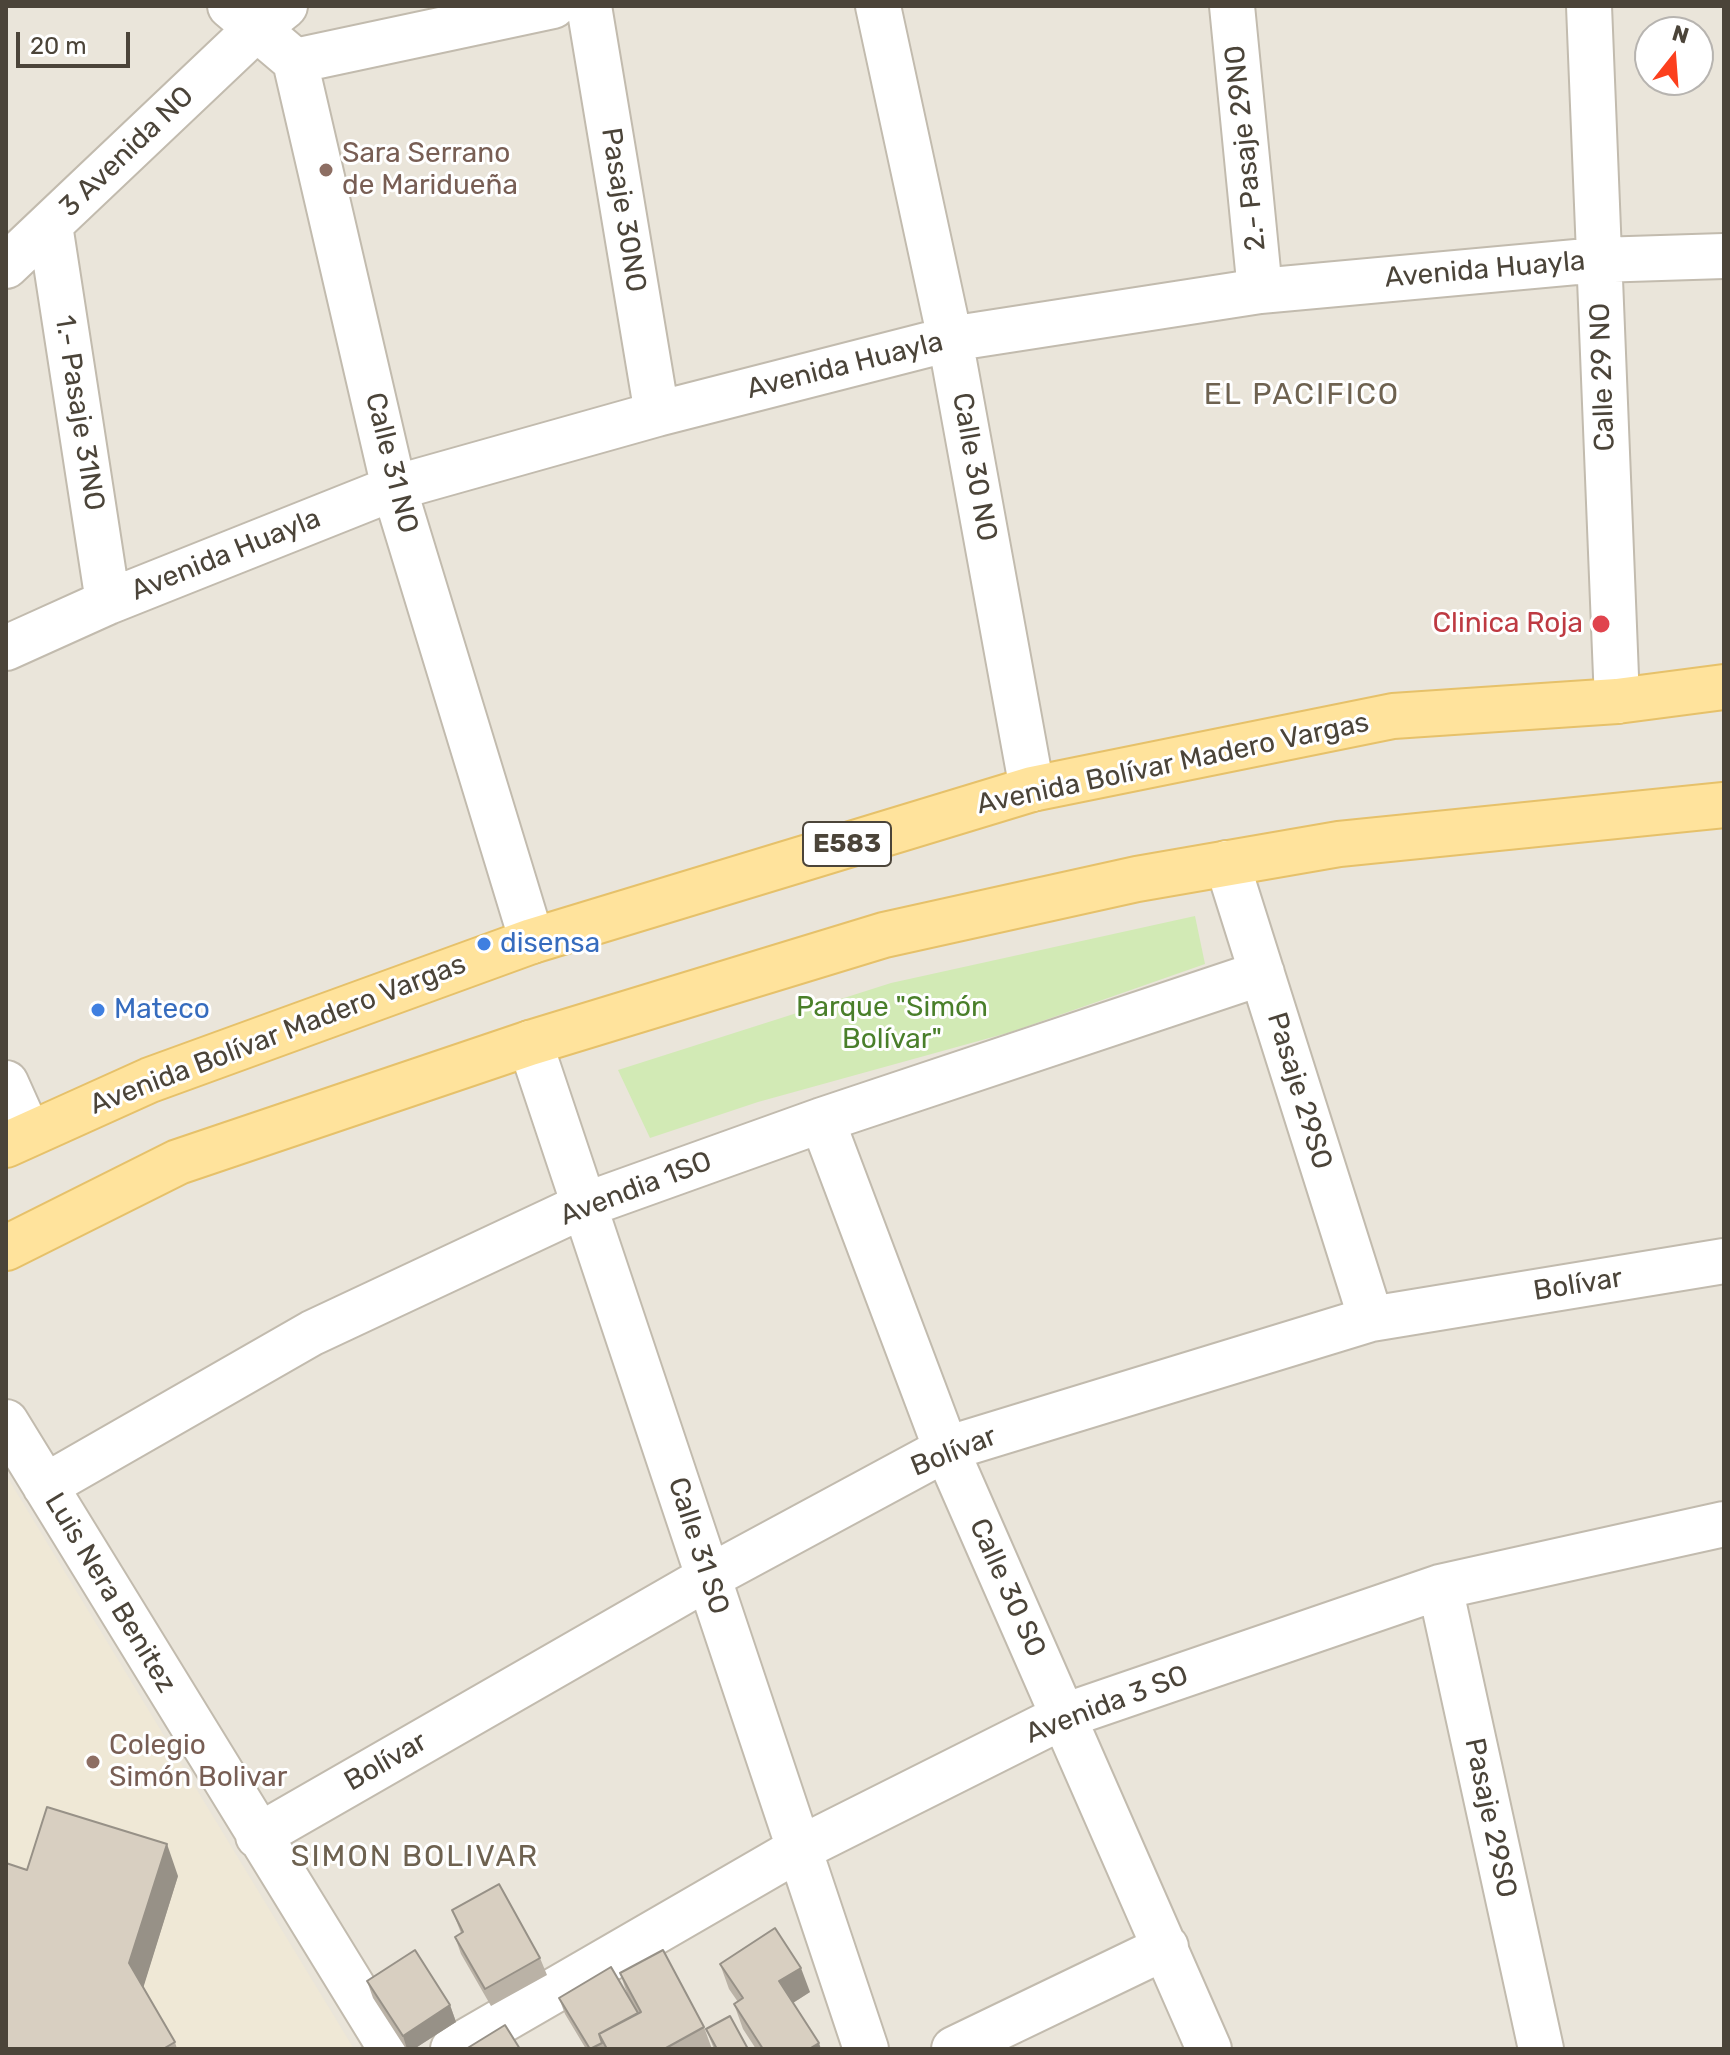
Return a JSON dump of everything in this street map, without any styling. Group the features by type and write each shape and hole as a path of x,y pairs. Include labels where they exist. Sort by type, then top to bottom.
{"main road":[{"name":"Avenida Bolívar Madero Vargas","path":"17,1138 150,1080 532,941 1032,789 1393,716 1617,701 1724,687"},
{"path":"6,1248 178,1162 530,1043 884,935 1137,879 1339,844 1724,805"}],"street":[{"path":"257,14 295,61 553,6"},
{"name":"Pasaje 30NO","path":"589,6 657,414"},
{"name":"Calle 30 NO","path":"878,6 950,339 1032,789"},
{"name":"2.- Pasaje 29NO","path":"1232,6 1260,291"},
{"name":"Calle 29 NO","path":"1589,6 1617,701"},
{"name":"3 Avenida NO","path":"6,266 257,14"},
{"name":"Calle 31 NO","path":"295,61 394,488 532,941"},
{"name":"1.- Pasaje 31NO","path":"50,225 108,602"},
{"name":"Avenida Huayla","path":"6,648 108,602 394,488 657,414 950,339 1260,291 1598,260 1724,256"},
{"name":"Pasaje 29SO","path":"1227,863 1371,1319"},
{"name":"Avendia 1SO","path":"45,1486 312,1333 585,1205 822,1120 1262,973"},
{"name":"Calle 31 SO","path":"530,1043 797,1850 866,2049"},
{"path":"6,1083 17,1138"},
{"name":"Calle 30 SO","path":"822,1120 946,1449 1209,2049"},
{"name":"Bolívar","path":"258,1836 709,1577 946,1449 1371,1319 1724,1261"},
{"name":"Luis Nera Benitez","path":"6,1422 391,2049"},
{"name":"Avenida 3 SO","path":"453,2049 797,1850 1064,1716 1440,1587 1724,1524"},
{"name":"Pasaje 29SO","path":"1440,1587 1541,2049"},
{"path":"954,2049 1166,1947"}],"shaded area":[{"path":"6,6 1724,6 1724,2049 6,2049"},
{"name":"Colegio Simón Bolivar","path":"6,1475 354,2049 6,2049"}],"green space":[{"name":"Parque \"Simón Bolívar\"","path":"1195,916 1205,964 1011,1032 758,1102 650,1138 618,1070 891,983"}],"building":[{"path":"47,1807 167,1844 129,1963 175,2042 163,2049 6,2049 6,1863 27,1870"},
{"path":"499,1884 540,1958 485,1989 455,1937 463,1932 452,1910"},
{"path":"775,1928 801,1968 779,1981 819,2043 809,2049 763,2049 734,2004 743,1998 720,1964"},
{"path":"415,1950 450,2005 403,2036 367,1981"},
{"path":"663,1950 704,2027 667,2049 607,2049 599,2034 641,2012 620,1973"},
{"path":"611,1967 638,2013 599,2034 602,2043 590,2049 559,1998"},
{"path":"730,2016 748,2049 717,2049 706,2029"},
{"path":"505,2025 520,2049 466,2049"}],"place":[{"name":"Sara Serrano de Maridueña","path":"326,170"},
{"name":"Clinica Roja","path":"1601,624"},
{"name":"disensa","path":"484,944"},
{"name":"Mateco","path":"98,1010"},
{"name":"Colegio Simón Bolivar","path":"93,1762"}],"district":[{"name":"EL PACIFICO","path":"1302,395"},
{"name":"SIMON BOLIVAR","path":"415,1857"}]}
